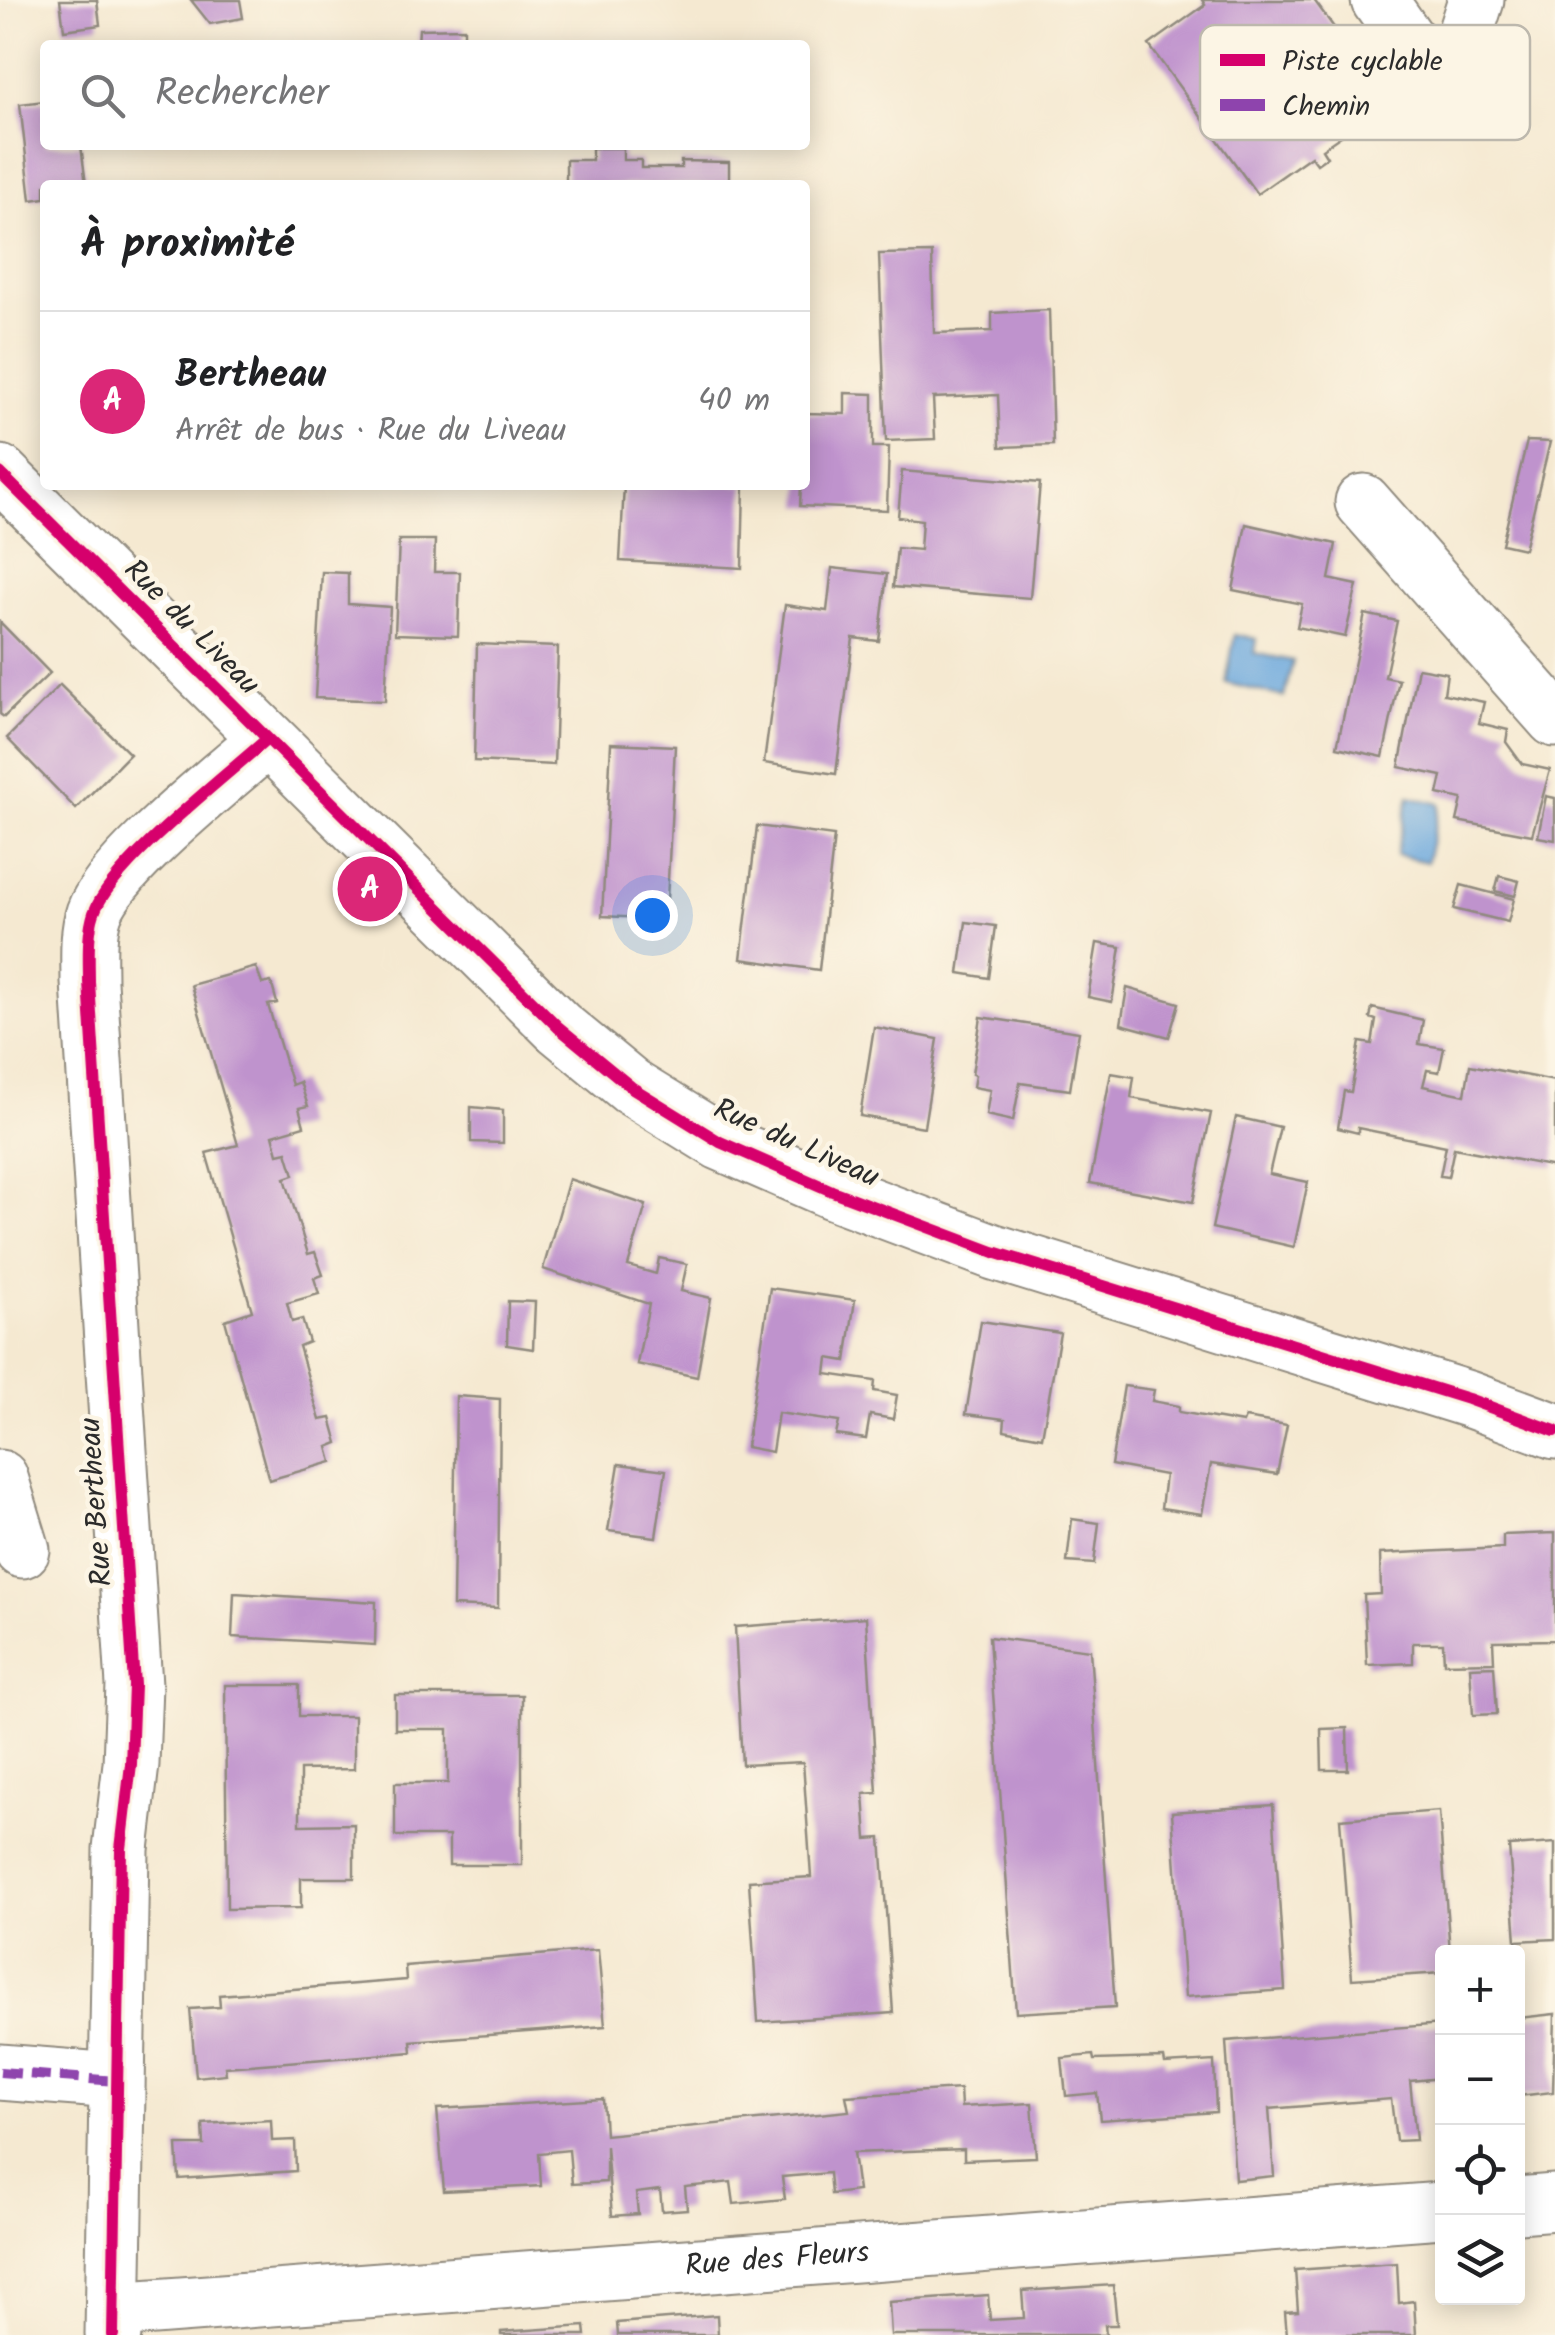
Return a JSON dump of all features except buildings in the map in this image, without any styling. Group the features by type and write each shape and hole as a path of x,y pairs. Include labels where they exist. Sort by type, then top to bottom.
{"street":[{"path":"1379,0 1397,25"},
{"path":"1468,25 1476,0"},
{"name":"Rue du Liveau","path":"0,473 558,1026 631,1087 720,1142 802,1179 994,1252 1468,1400 1555,1431"},
{"path":"1363,502 1555,720"},
{"name":"Rue Bertheau","path":"114,2322 120,1849 131,1764 134,1685 88,982 90,942 94,913 108,887 267,739"},
{"path":"0,1478 22,1550"},
{"path":"0,2072 115,2081"},
{"path":"1525,2204 1555,2202"},
{"name":"Rue des Fleurs","path":"114,2322 1435,2211"}],"water":[{"path":"1235,634 1256,639 1254,653 1293,661 1284,697 1226,683"},
{"path":"1409,796 1440,804 1427,862 1396,855"}],"marked path":[{"path":"0,2072 115,2081"}],"cycle path":[{"path":"0,473 558,1027 631,1087 720,1142 832,1191 994,1252 1468,1399 1555,1431"},
{"path":"113,2335 121,1849 131,1764 134,1685 89,938 94,913 122,871 267,739"}],"place":[{"name":"Bertheau","path":"370,889"}]}
